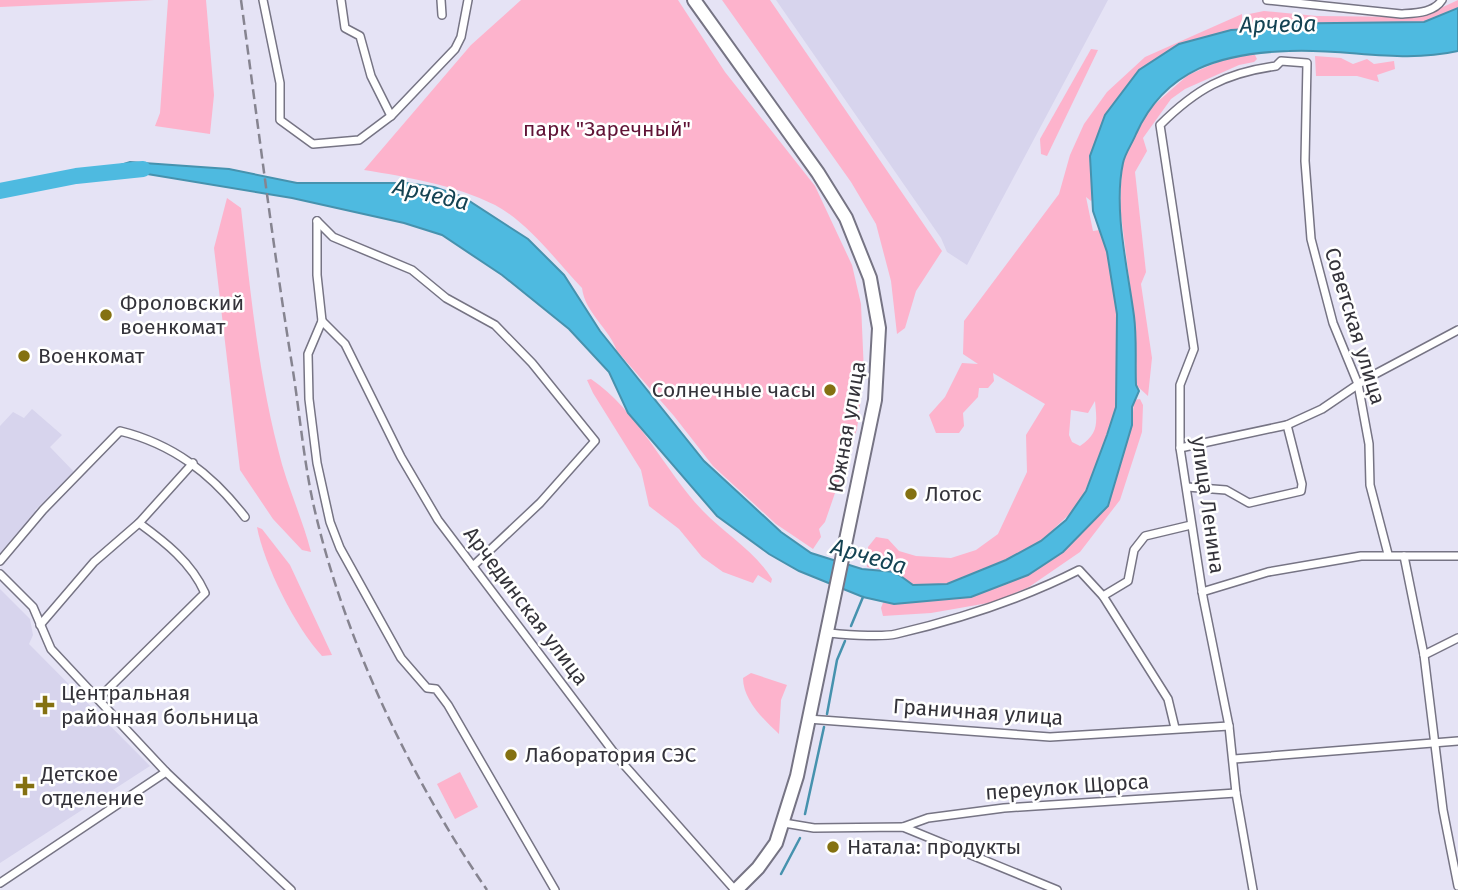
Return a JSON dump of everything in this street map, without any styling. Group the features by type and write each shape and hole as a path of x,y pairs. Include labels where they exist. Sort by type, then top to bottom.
{"main road":[{"name":"Южная улица","path":"694,0 818,173 846,218 861,247 879,328 879,368 845,544 784,823 764,860 736,890"}],"street":[{"path":"263,0 280,83 280,120 313,144 359,140 391,116 455,49 461,37 468,0"},
{"path":"341,0 345,28 360,36 371,76 391,116"},
{"path":"441,0 442,15"},
{"path":"1267,0 1401,14 1423,12 1439,6 1443,0"},
{"name":"улица Ленина","path":"1253,890 1236,793 1229,726 1202,592 1181,448 1180,385 1194,349 1160,125 1187,98 1225,78 1276,66 1281,61 1307,63"},
{"name":"Советская улица","path":"1307,63 1305,161 1311,239 1333,323 1358,384 1369,444 1370,485 1388,554"},
{"path":"473,565 541,503 595,442 532,363 495,325 446,298 411,270 333,237 317,221 317,275 322,321 308,354 309,399 317,463 330,522 340,548 401,658 427,688 436,689 448,705 555,890"},
{"name":"Арчединская улица","path":"322,321 345,344 401,457 438,520 618,758 736,890"},
{"path":"1181,448 1287,425 1322,409 1358,384 1458,330"},
{"path":"1186,487 1226,490 1249,503 1301,491 1302,484 1287,425"},
{"path":"0,561 43,510 120,431 159,443 193,463 230,496 245,517"},
{"path":"40,625 94,562 139,523 193,463"},
{"path":"98,699 205,593 199,580 179,555 139,523"},
{"path":"1103,596 1128,581 1134,550 1145,536 1191,525"},
{"path":"1202,592 1268,572 1388,554 1458,556"},
{"path":"1404,556 1424,655 1435,745 1458,886"},
{"path":"825,633 894,635 911,628 962,619 1039,590 1079,569 1103,596 1168,699 1175,728"},
{"path":"0,574 33,607 51,649 166,772 288,887"},
{"path":"1424,655 1458,638"},
{"name":"Граничная улица","path":"808,719 1050,737 1229,726"},
{"path":"1234,760 1458,741"},
{"path":"0,883 166,772"},
{"name":"переулок Щорса","path":"903,827 928,818 1012,807 1236,793"},
{"path":"784,823 814,828 903,827 1057,890"},
{"path":"276,890 288,887"}],"shaded area":[{"path":"776,0 1108,0 967,265 947,252 941,238"},
{"path":"32,409 62,435 50,447 75,473 35,510 41,515 0,557 0,426 13,412 24,418"},
{"name":"Центральная районная больница","path":"0,589 30,619 33,635 29,644 150,766 0,863"}],"green space":[{"path":"0,0 154,0 0,7"},
{"path":"168,0 206,0 214,95 210,134 155,126 160,113"},
{"name":"парк \"Заречный\"","path":"521,0 678,0 725,72 815,186 852,265 861,304 864,373 857,429 825,522 819,529 821,537 813,549 776,524 713,466 674,416 617,351 609,335 592,313 582,288 519,222 495,205 464,192 364,170 471,45"},
{"path":"722,0 770,0 942,251 916,291 905,328 897,334 891,281 876,224 851,182"},
{"path":"1458,0 1458,8 1424,22 1258,24 1248,29 1244,22 1249,14 1264,11 1317,16 1407,17 1426,15"},
{"path":"1242,14 1242,29 1179,44 1091,201 1086,197 1093,231 1100,230 1107,252 1117,314 1116,407 1096,466 1078,506 1041,541 1006,560 947,584 913,585 895,572 867,567 868,547 876,537 888,539 899,551 916,556 951,558 976,550 998,534 1027,472 1026,435 1045,404 993,373 994,381 988,388 979,388 978,397 963,413 964,426 959,433 936,433 929,415 945,397 962,363 978,364 963,354 964,321 1059,194 1070,155 1084,124 1107,92 1145,57","holes":["1095,401 1094,432 1080,446 1072,442 1069,435 1071,410 1088,413"]},
{"path":"1091,49 1098,50 1047,156 1041,154 1040,139"},
{"path":"1254,53 1257,59 1254,62 1239,65 1185,89 1171,99 1143,138 1147,151 1135,172 1146,272 1141,284 1152,358 1148,396 1136,385 1136,333 1120,207 1122,165 1146,112 1188,75 1236,54"},
{"path":"1315,56 1341,58 1353,64 1367,59 1374,64 1394,61 1395,69 1377,75 1379,82 1357,76 1316,76"},
{"path":"227,198 241,208 255,329 271,420 281,462 311,552 302,550 273,519 240,470 214,248"},
{"path":"591,379 623,407 689,495 712,520 757,559 772,579 771,583 758,575 753,583 723,572 702,557 679,529 649,506 641,470 593,393 587,380"},
{"path":"1140,399 1143,405 1142,432 1120,500 1080,552 1029,587 994,602 931,613 883,616 881,608 884,600 895,604 971,597 1028,575 1093,522 1108,506 1132,425 1134,400"},
{"path":"257,527 262,529 290,565 332,655 322,656 292,613 266,559"},
{"path":"751,673 787,685 781,700 779,734 755,709 747,694 743,678"},
{"path":"460,772 478,807 455,819 437,784"}],"water":[{"path":"1458,8 1458,51 1416,56 1310,51 1264,52 1241,56 1198,69 1179,80 1148,112 1127,152 1120,181 1125,260 1134,316 1136,385 1139,391 1132,407 1132,425 1108,506 1063,552 1028,575 971,597 894,604 863,597 799,571 769,554 717,516 628,413 609,372 569,329 502,275 442,235 404,223 292,198 111,168 130,162 229,169 297,183 407,183 434,187 463,197 528,239 564,275 600,331 704,461 781,532 811,553 862,569 895,572 913,585 947,584 1006,560 1041,541 1066,520 1086,491 1107,435 1116,407 1117,314 1107,252 1093,211 1090,156 1105,115 1139,70 1179,44 1231,30 1248,29 1258,24 1424,22"}],"waterway":[{"name":"Арчеда","path":"0,191 76,176 143,169"},
{"path":"851,626 863,597"},
{"path":"827,714 837,660 845,641"},
{"path":"805,814 824,727"},
{"path":"781,874 800,838"}],"railway":[{"path":"241,0 305,456 327,557 343,607 383,706 432,802 487,890"}],"place":[{"name":"Фроловский военкомат","path":"106,315"},
{"name":"Военкомат","path":"24,356"},
{"name":"Солнечные часы","path":"830,390"},
{"name":"Лотос","path":"911,494"},
{"name":"Центральная районная больница","path":"45,705"},
{"name":"Лаборатория СЭС","path":"511,755"},
{"name":"Детское отделение","path":"25,786"},
{"name":"Натала: продукты","path":"833,847"}]}
